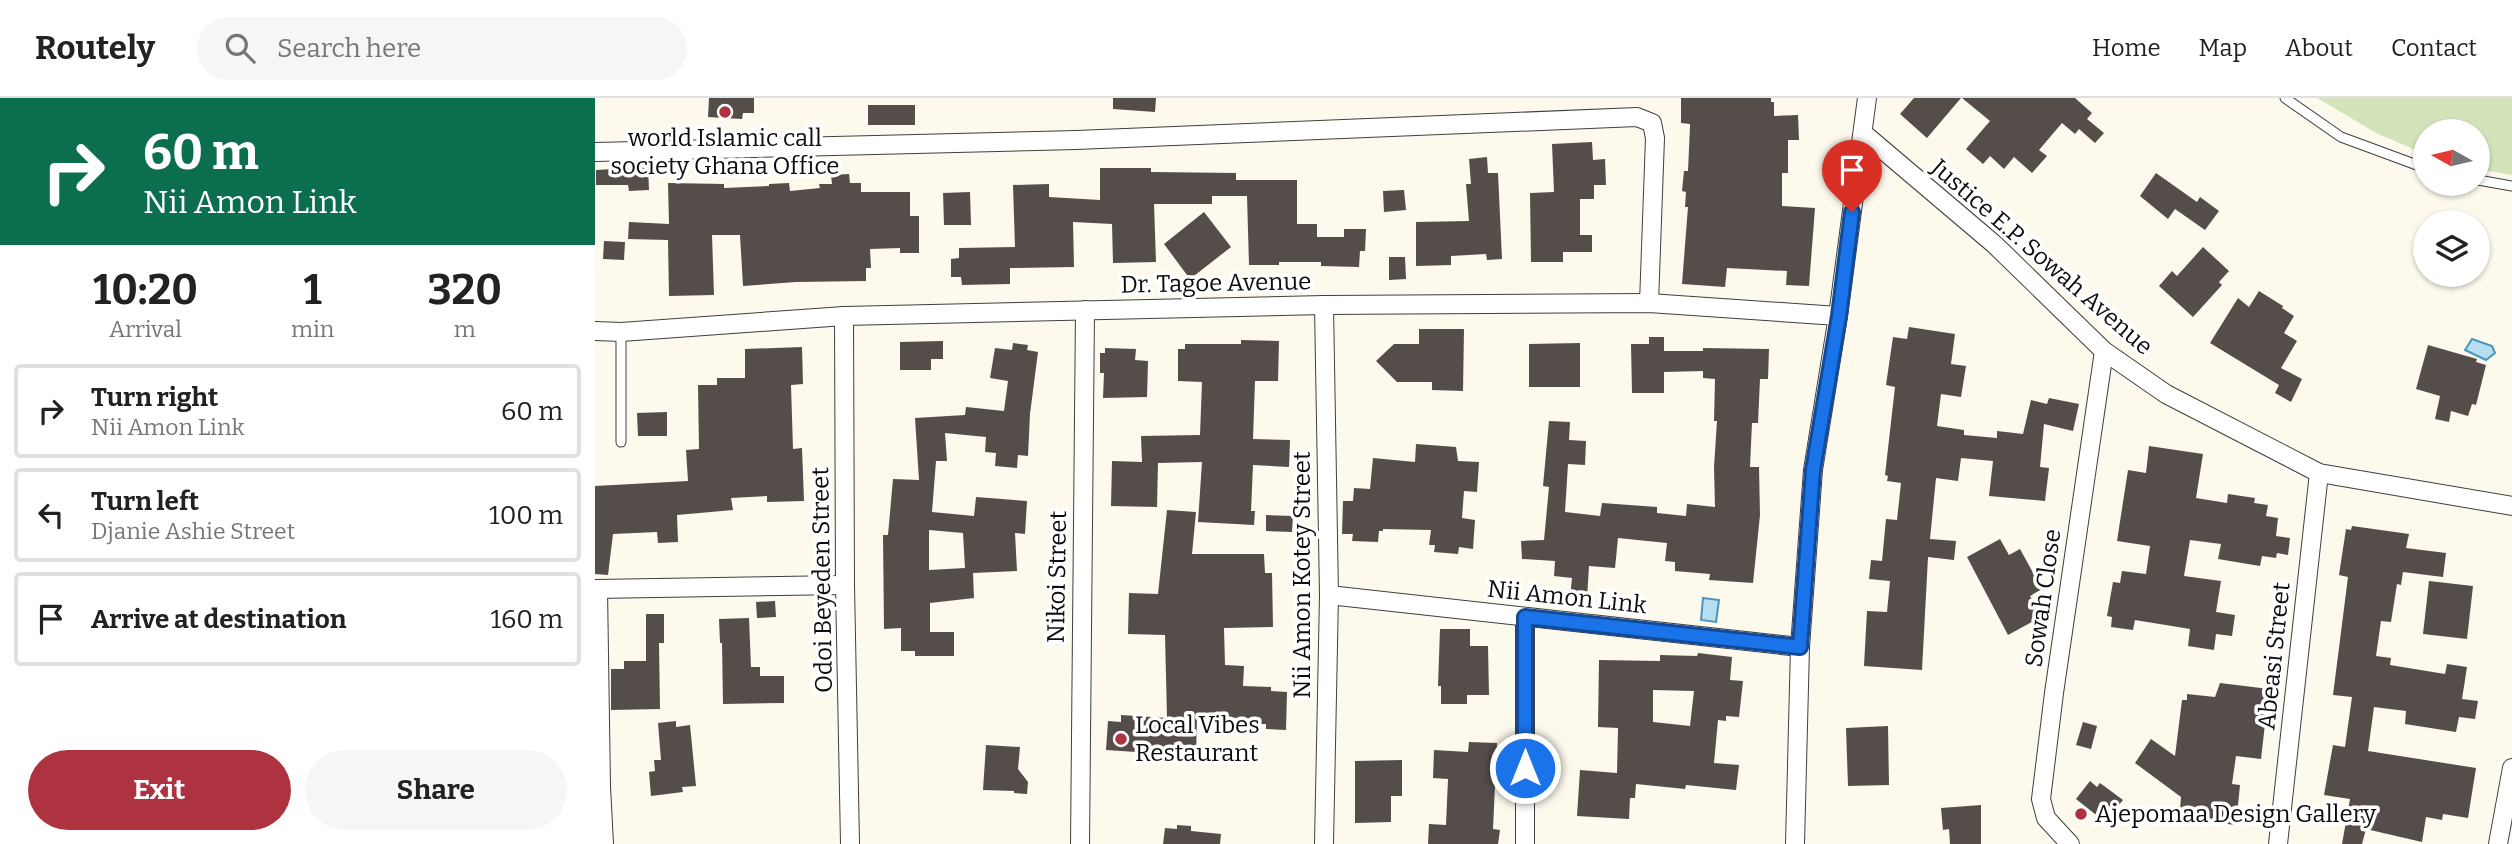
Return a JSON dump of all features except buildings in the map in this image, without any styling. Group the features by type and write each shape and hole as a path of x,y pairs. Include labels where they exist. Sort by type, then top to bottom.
{"street":[{"path":"1795,844 1800,647 1813,470 1839,316 1867,98"},
{"path":"595,152 1076,140 1637,117 1652,123 1655,138 1649,303"},
{"name":"Justice E.P. Sowah Avenue","path":"1863,134 1994,244 2104,351 2166,394 2319,472 2512,506"},
{"name":"Dr. Tagoe Avenue","path":"595,331 621,332 844,316 1324,305 1649,303 1839,316"},
{"name":"Nii Amon Kotey Street","path":"1324,305 1329,595 1324,844"},
{"name":"Nikoi Street","path":"1080,844 1085,310"},
{"name":"Odoi Beyeden Street","path":"844,316 850,844"},
{"name":"Sowah Close","path":"2070,844 2046,818 2041,799 2104,351"},
{"name":"Abeasi Street","path":"2278,844 2319,472"},
{"path":"604,844 597,589 845,585"},
{"name":"Nii Amon Link","path":"1329,595 1800,647"},
{"path":"1525,617 1525,844"},
{"path":"2498,844 2512,768"}],"lane":[{"path":"2285,98 2341,137 2413,164"},
{"path":"2490,182 2512,186"},
{"path":"621,332 621,442"}],"green space":[{"path":"2317,98 2512,98 2512,175 2490,171 2490,119 2413,119 2413,149 2378,134"}],"water":[{"path":"2472,339 2492,346 2495,353 2486,360 2465,350"},
{"path":"1703,598 1719,600 1716,622 1701,620"}],"place":[{"name":"world Islamic call society Ghana Office","path":"725,112"},
{"name":"Local Vibes Restaurant","path":"1121,739"},
{"name":"Ajepomaa Design Gallery","path":"2081,814"}],"route":[{"path":"1525,768 1525,617 1800,647 1813,470 1839,316 1852,212"}]}
